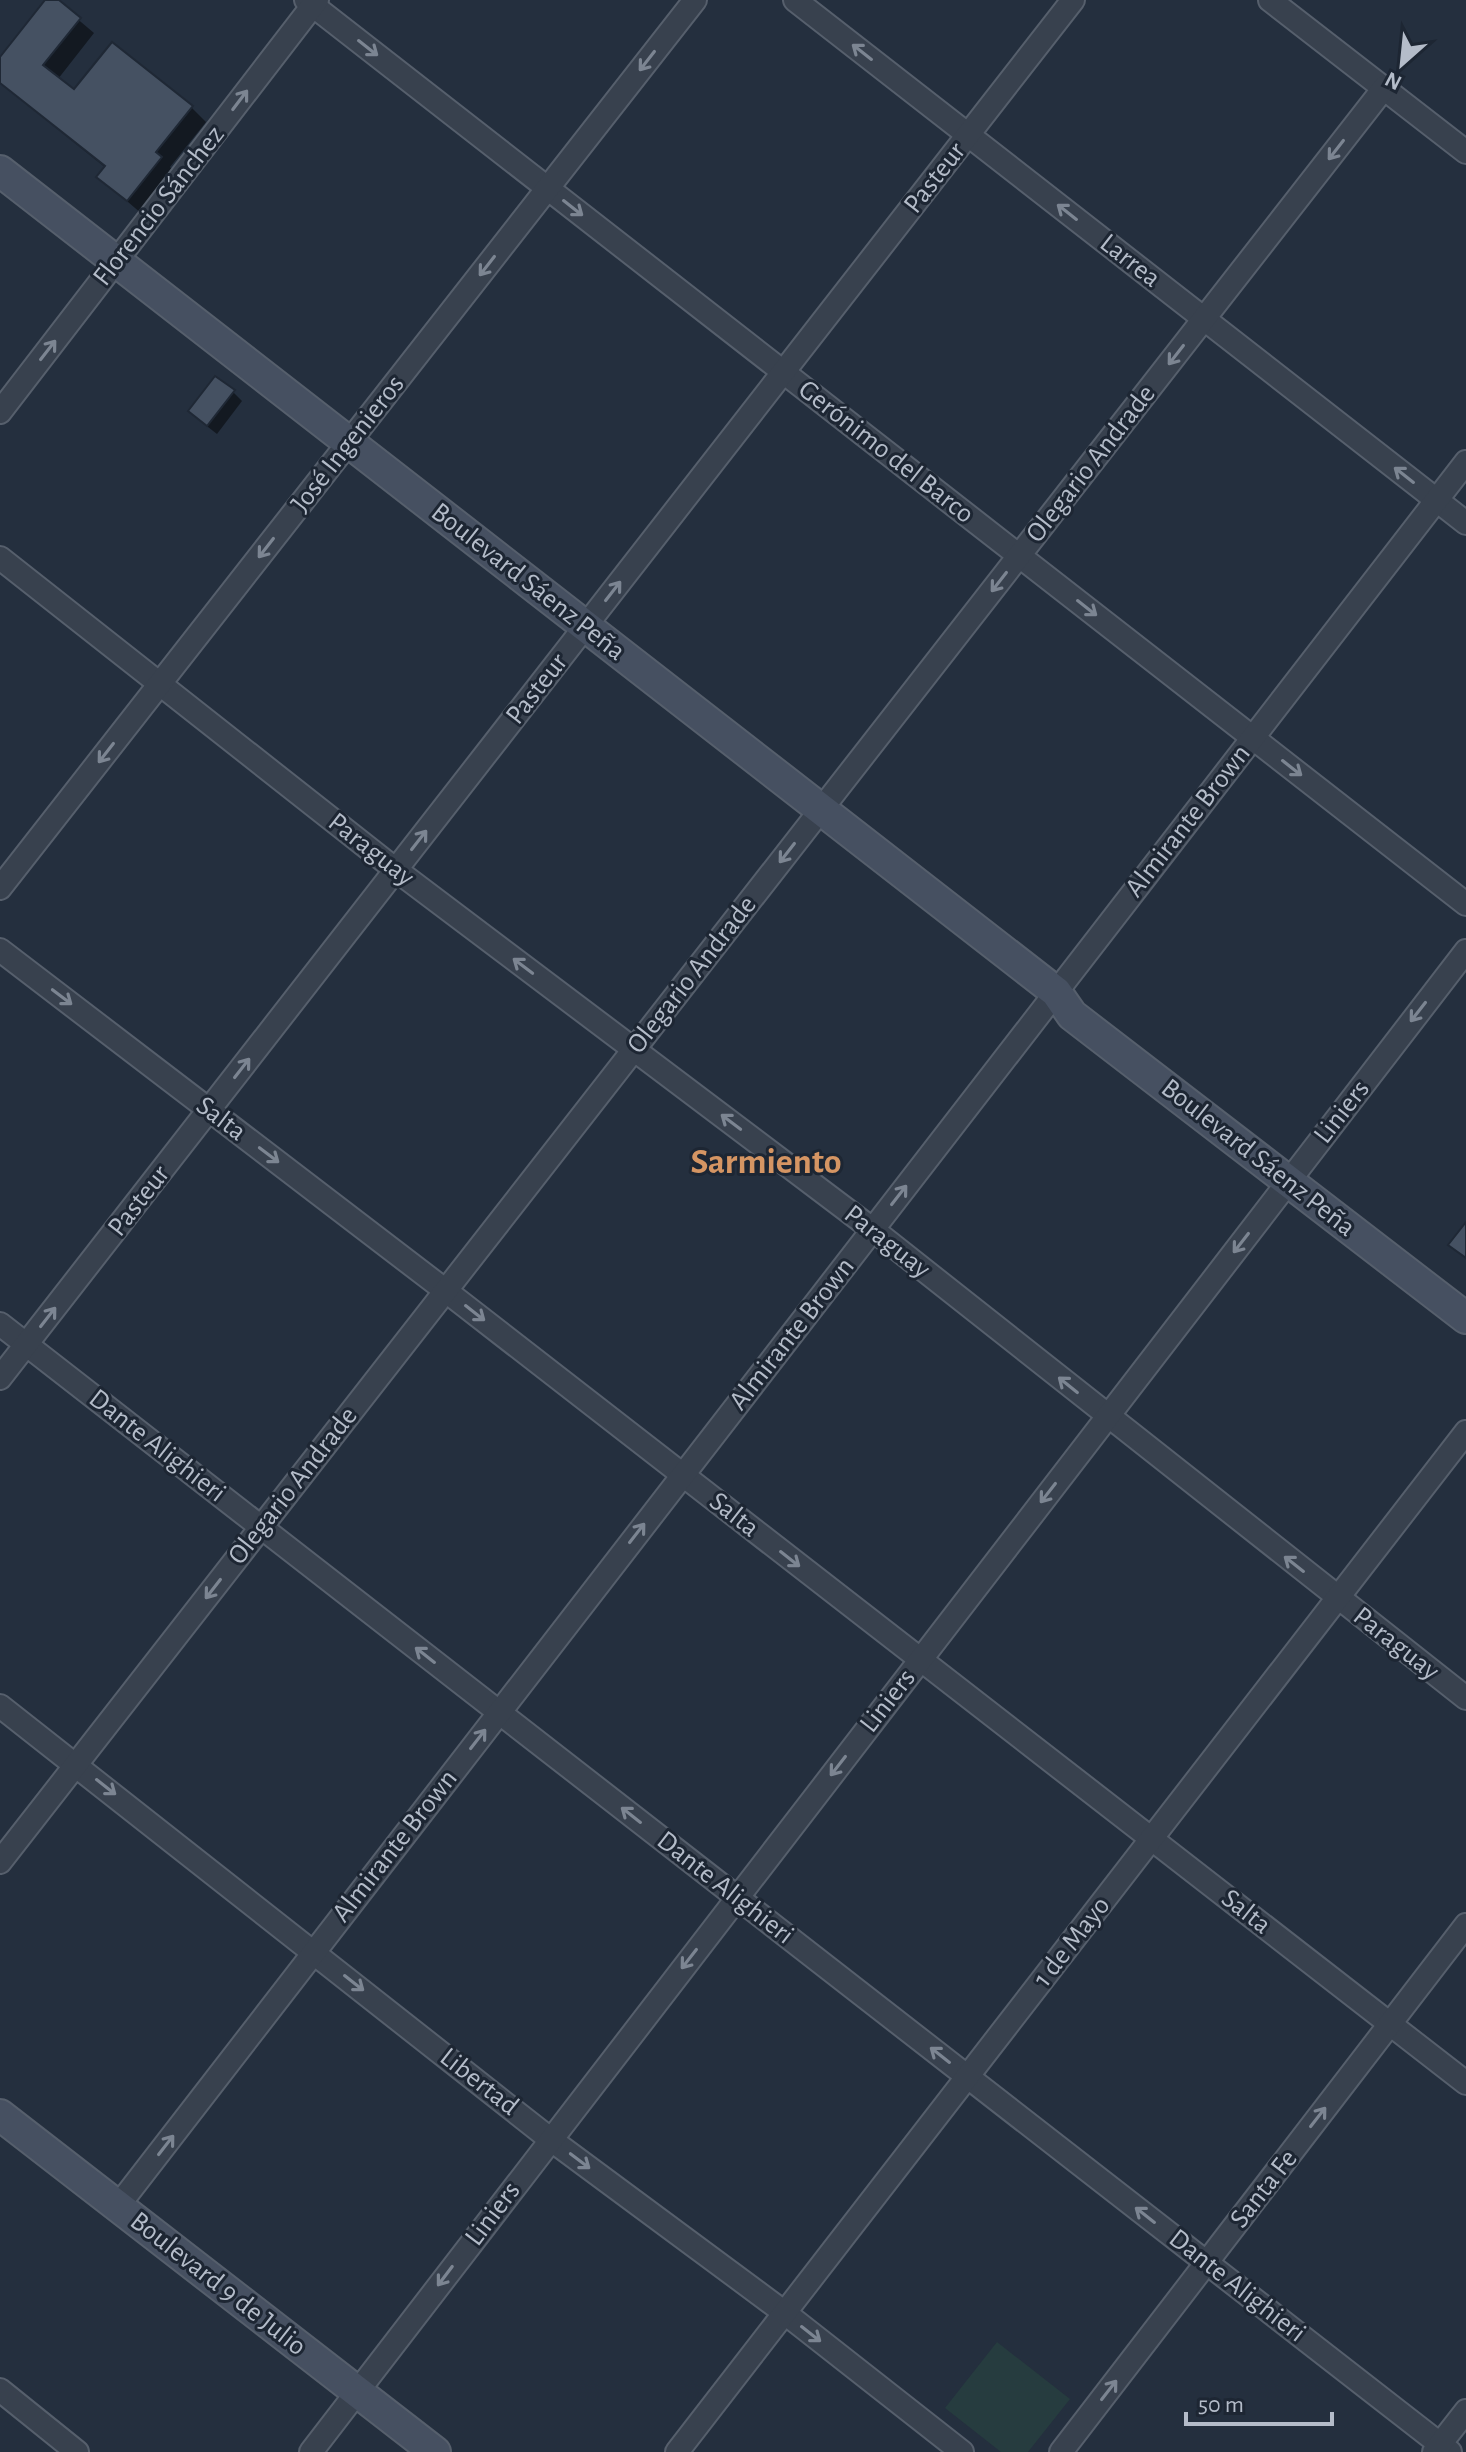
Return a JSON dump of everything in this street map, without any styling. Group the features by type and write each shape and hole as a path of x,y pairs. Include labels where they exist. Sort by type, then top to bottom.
{"main road":[{"name":"Boulevard Sáenz Peña","path":"0,171 1056,992 1072,1015 1466,1296"},
{"name":"Boulevard Sáenz Peña","path":"1294,1174 1466,1318"},
{"name":"Boulevard 9 de Julio","path":"0,2115 435,2452"}],"street":[{"name":"José Ingenieros","path":"0,888 695,0"},
{"name":"Larrea","path":"795,0 1466,523"},
{"name":"Pasteur","path":"0,1378 1073,0"},
{"path":"1270,0 1466,152"},
{"name":"Gerónimo del Barco","path":"312,2 1466,904"},
{"name":"Florencio Sánchez","path":"0,412 312,2"},
{"name":"Olegario Andrade","path":"0,1862 1384,88"},
{"name":"Almirante Brown","path":"118,2206 1466,462"},
{"name":"Paraguay","path":"0,558 396,870 872,1229 1466,1698"},
{"name":"Salta","path":"0,950 446,1291 1466,2083"},
{"name":"Liniers","path":"311,2452 1466,951"},
{"name":"Dante Alighieri","path":"0,1324 1207,2263 1441,2449"},
{"name":"1 de Mayo","path":"677,2452 1466,1432"},
{"name":"Libertad","path":"0,1706 550,2139 785,2313 962,2452"},
{"name":"Santa Fe","path":"1061,2452 1466,1925"},
{"path":"0,2390 77,2452"},
{"path":"1441,2449 1466,2411"}],"green space":[{"path":"997,2342 1070,2399 1028,2452 1001,2452 945,2408"}],"building":[{"path":"45,0 59,0 81,18 43,65 74,89 112,42 193,106 156,152 162,157 127,201 96,177 105,166 0,83 0,57"},
{"path":"215,376 235,390 207,426 188,411"},
{"path":"1466,1222 1466,1258 1448,1245"}],"district":[{"name":"Sarmiento","path":"766,1162"}]}
